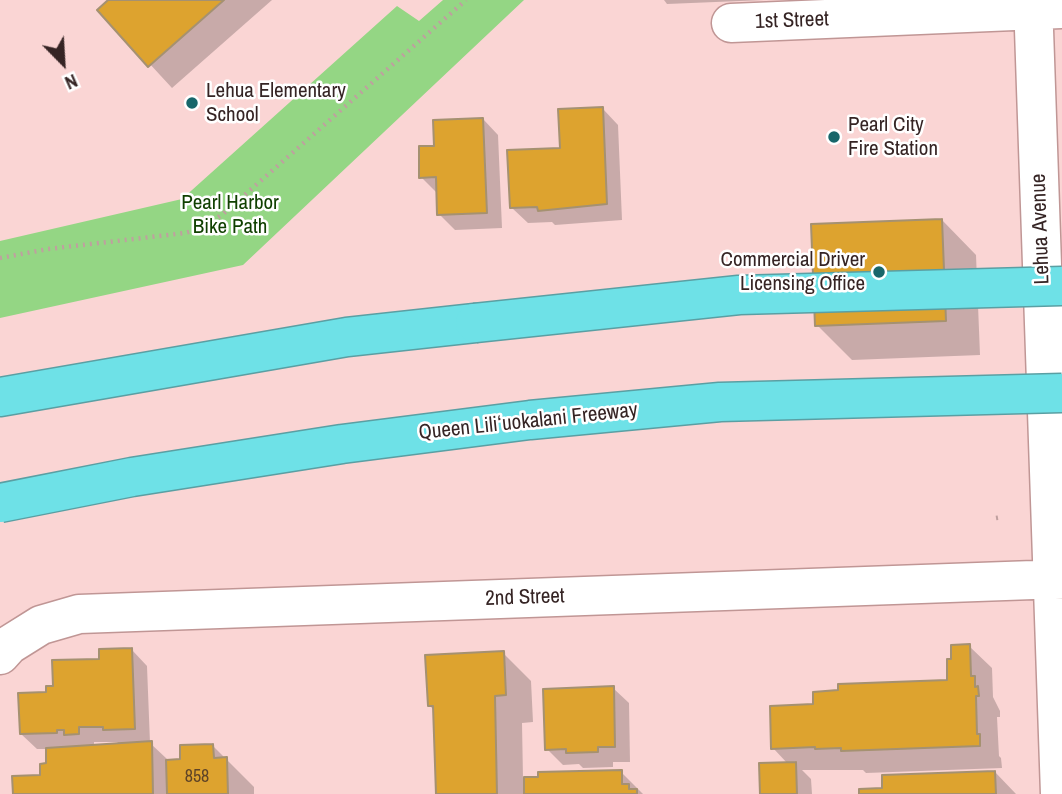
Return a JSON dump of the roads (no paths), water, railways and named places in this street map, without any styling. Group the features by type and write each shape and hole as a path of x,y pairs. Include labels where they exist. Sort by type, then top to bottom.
{"highway":[{"path":"0,397 347,337 725,297 1062,286"},
{"name":"Queen Liliʻuokalani Freeway","path":"0,503 132,477 329,446 530,420 720,402 1062,393"}],"street":[{"name":"1st Street","path":"731,23 1043,6"},
{"name":"Lehua Avenue","path":"1043,6 1058,579 1060,794"},
{"name":"2nd Street","path":"0,655 25,634 41,625 79,614 1058,579"}],"place":[{"name":"Lehua Elementary School","path":"192,103"},
{"name":"Pearl City Fire Station","path":"834,137"},
{"name":"Commercial Driver Licensing Office","path":"879,272"}],"park label":[{"name":"Pearl Harbor Bike Path","path":"230,215"}]}
